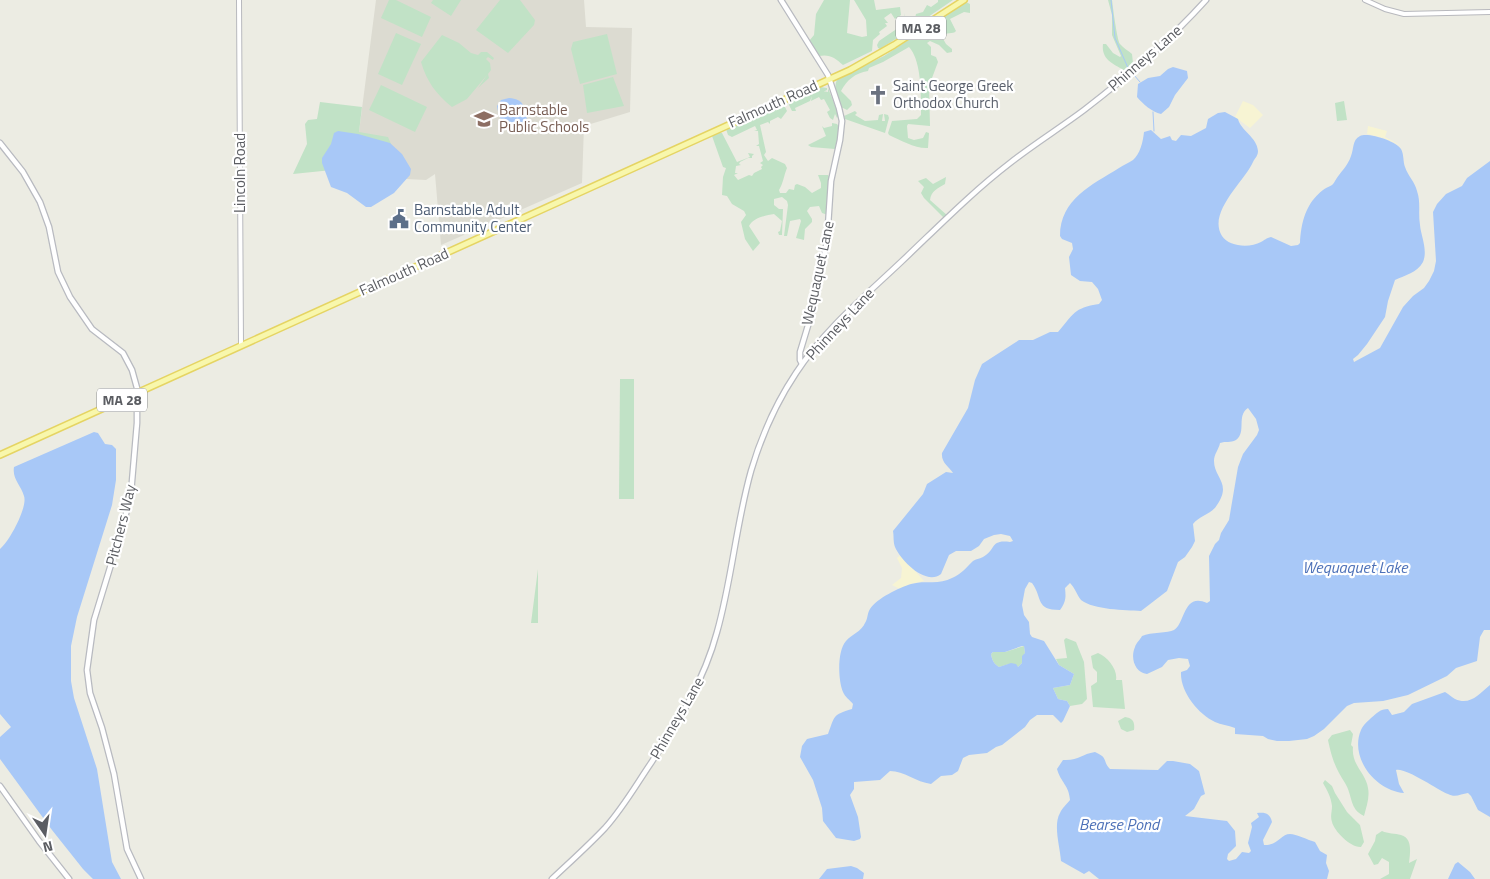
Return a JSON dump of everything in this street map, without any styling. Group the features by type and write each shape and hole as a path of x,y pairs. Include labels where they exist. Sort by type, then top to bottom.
{"main road":[{"path":"781,0 826,72 829,80"},
{"name":"Falmouth Road","path":"0,454 829,80 894,46 964,0"},
{"name":"Phinneys Lane","path":"552,879 618,812 679,721 693,695 708,662 717,633 752,468 778,403 802,364 838,322 973,194 1010,163 1124,77 1175,33 1206,0"},
{"name":"Wequaquet Lane","path":"802,364 800,352 816,299 827,241 830,220 831,181 842,123 829,80"},
{"name":"Pitchers Way","path":"0,143 23,172 40,202 49,227 58,272 63,284 89,325 123,354 133,373 137,393 131,493 94,620 87,670 90,693 116,778 129,856 140,879"},
{"path":"0,786 69,879"}],"street":[{"name":"Lincoln Road","path":"240,0 241,345"},
{"path":"1365,0 1385,9 1404,14 1490,12"}],"shaded area":[{"name":"Barnstable Public Schools","path":"376,0 584,0 586,27 632,28 630,112 584,126 582,183 441,245 435,174 426,180 406,179 359,132"}],"green space":[{"path":"389,0 396,0 431,17 422,37 381,18"},
{"path":"433,0 461,0 451,16 431,3"},
{"path":"500,0 520,0 535,20 534,25 508,53 476,30"},
{"path":"824,0 850,0 847,33 862,37 867,36 866,20 854,0 874,0 876,10 900,7 901,15 895,19 891,13 884,18 888,23 885,23 887,26 873,40 872,51 843,65 832,57 819,56 809,41 814,35 816,14"},
{"path":"938,0 953,0 909,30 906,29 904,23 905,13 905,22 914,23 916,14 923,12 927,5 931,7"},
{"path":"1108,0 1112,0 1120,44 1132,54 1133,63 1128,71 1113,64 1104,54 1103,44 1106,44 1113,53 1121,56 1112,35 1112,15"},
{"path":"966,2 970,4 970,13 964,12 950,19 956,31 945,34 942,37 952,49 952,52 947,53 939,45 930,41 927,43 931,47 931,55 936,57 938,62 929,86 930,126 908,124 907,126 908,138 914,140 923,138 926,132 929,133 928,148 908,144 888,133 892,121 917,119 921,115 919,70 909,47 849,80 841,91 851,101 852,105 847,110 841,107 836,89 838,78 884,56"},
{"path":"898,28 902,29 905,33 880,49 878,48 879,41"},
{"path":"396,33 421,44 402,85 378,74"},
{"path":"607,34 617,74 580,84 571,49 573,42"},
{"path":"442,35 459,43 471,53 478,55 481,52 487,52 494,58 493,60 488,57 486,59 490,63 489,78 478,88 487,75 467,99 452,107 433,87 426,76 421,62"},
{"path":"613,77 624,106 587,113 583,85"},
{"path":"381,85 427,107 415,132 369,110"},
{"path":"820,87 827,88 824,91 828,92 828,88 839,115 837,118 835,114 833,120 830,118 827,112 830,110 824,99 821,100 819,97 811,101 812,96 810,101 795,108 796,111 792,111 789,105 792,99"},
{"path":"1344,101 1347,120 1337,121 1335,103"},
{"path":"320,102 362,107 359,132 388,137 406,179 332,170 293,174 307,144 305,124 308,120 317,119"},
{"path":"781,104 784,105 787,111 781,119 778,117 770,121 770,124 768,122 760,125 766,152 764,155 768,161 772,158 785,164 787,168 779,190 780,193 786,193 789,189 794,190 797,184 805,187 812,193 821,188 818,175 828,175 830,178 828,215 822,213 819,206 810,207 807,211 812,222 805,229 804,240 796,238 800,219 790,221 787,236 784,236 788,205 787,201 782,197 774,199 774,205 779,209 783,209 782,235 779,235 778,232 780,231 782,221 774,214 757,219 749,226 760,243 753,251 745,239 741,222 746,215 744,211 732,204 727,196 722,195 723,177 726,168 723,167 712,136 719,132 722,133 738,164 737,162 750,157 748,153 754,154 752,158 740,162 739,164 741,165 736,166 735,173 738,173 734,175 738,180 749,175 752,176 762,169 763,165 760,163 763,161 759,146 756,146 759,144 758,131 754,131 757,130 755,126 732,137 728,135 726,129"},
{"path":"855,111 857,113 855,115 865,121 878,120 879,115 883,114 882,121 885,121 884,114 888,115 885,133 845,119 844,116"},
{"path":"832,123 837,124 840,128 835,149 811,147 808,145 826,136 822,126 824,128 832,126"},
{"path":"946,177 945,184 933,192 930,200 948,216 945,219 924,198 921,193 924,187 918,181 926,178 933,184"},
{"path":"620,379 634,379 634,499 619,499"},
{"path":"538,569 538,623 531,623"},
{"path":"1066,638 1076,642 1084,662 1087,699 1082,704 1070,706 1067,701 1058,699 1053,688 1070,685 1074,674 1059,665 1056,659 1067,658 1064,640"},
{"path":"1024,646 1025,653 1022,663 1018,667 1009,664 999,667 993,660 991,654 993,652 1005,652"},
{"path":"1098,653 1112,664 1116,680 1122,680 1125,709 1093,707 1091,686 1097,682 1097,672 1093,668 1091,656"},
{"path":"1125,717 1133,721 1134,730 1127,732 1121,729 1118,721"},
{"path":"1350,730 1353,734 1351,745 1353,747 1354,759 1365,778 1368,788 1368,799 1364,816 1354,806 1334,763 1328,740 1332,735"},
{"path":"1325,780 1332,786 1347,812 1360,825 1364,842 1361,847 1348,842 1333,826 1331,800 1323,783"},
{"path":"1382,831 1401,835 1407,839 1410,847 1409,863 1417,859 1410,879 1380,879 1389,874 1389,862 1382,858 1378,864 1374,865 1368,854 1376,835"}],"sand":[{"path":"1243,101 1253,105 1263,115 1250,128 1235,117"},
{"path":"1368,126 1387,131 1385,137 1402,146 1384,138 1367,134"},
{"path":"901,555 924,581 900,589 892,585 901,578 902,568 897,558"}],"water":[{"path":"1173,67 1187,71 1188,78 1175,95 1169,107 1161,114 1148,107 1137,97 1138,84 1148,78 1160,76"},
{"path":"509,98 518,100 524,107 527,119 522,128 512,129 502,121 497,106 501,100"},
{"name":"Wequaquet Lake","path":"1225,112 1238,119 1242,127 1255,142 1258,151 1249,170 1229,197 1219,217 1219,227 1225,240 1240,245 1256,244 1271,237 1291,246 1298,245 1300,243 1303,220 1312,201 1317,195 1333,184 1350,160 1354,142 1360,136 1369,135 1388,140 1401,149 1405,167 1418,195 1419,221 1425,248 1423,262 1418,269 1395,280 1385,317 1367,344 1353,359 1354,362 1380,348 1403,307 1429,281 1436,261 1433,212 1437,204 1446,194 1462,186 1467,178 1490,161 1490,630 1484,630 1480,637 1477,661 1456,668 1447,676 1408,695 1383,701 1354,703 1347,706 1324,729 1314,736 1307,739 1289,741 1277,741 1263,736 1235,734 1235,728 1215,722 1202,714 1191,702 1181,680 1181,672 1187,670 1190,666 1188,659 1168,660 1162,667 1147,674 1139,671 1133,656 1136,644 1142,636 1174,630 1178,627 1189,605 1193,602 1207,603 1210,601 1209,556 1229,520 1238,467 1243,454 1259,430 1256,419 1248,408 1244,411 1239,437 1234,441 1220,443 1214,461 1223,486 1221,497 1215,508 1193,524 1195,541 1185,557 1178,562 1167,591 1141,611 1118,610 1101,608 1081,600 1070,583 1065,588 1065,599 1060,610 1047,608 1043,605 1032,583 1029,582 1025,589 1022,605 1024,615 1029,622 1030,634 1032,637 1044,641 1059,665 1074,674 1070,685 1053,688 1058,699 1067,701 1070,706 1063,721 1061,723 1053,715 1037,715 1002,745 987,753 969,755 963,758 958,771 952,775 941,776 931,784 895,771 890,771 880,780 854,782 854,789 850,795 858,817 861,837 854,841 836,838 823,821 822,808 813,780 800,757 802,746 807,739 828,734 835,717 852,709 853,704 844,694 840,680 839,666 843,646 848,639 864,626 870,609 883,597 911,584 947,580 961,573 973,561 983,557 999,542 1013,541 1010,536 1001,534 984,539 979,546 971,551 956,551 949,555 941,574 935,577 928,577 908,565 898,553 894,543 893,531 923,494 927,484 946,472 953,473 944,462 942,453 968,408 975,380 982,364 1019,340 1033,340 1050,332 1058,332 1071,316 1079,310 1099,304 1102,300 1098,289 1092,282 1080,281 1071,275 1069,257 1073,249 1072,243 1062,239 1060,236 1061,223 1065,212 1088,187 1133,160 1141,148 1144,132 1151,130 1161,139 1170,136 1172,140 1176,141 1181,135 1191,136 1206,128 1208,119 1218,113","holes":["1024,646 1025,653 1022,656 1022,663 1018,667 1016,664 1011,663 999,667 993,660 991,654 993,652 1005,652"]},
{"path":"338,131 358,134 390,143 402,154 411,169 410,175 394,193 371,207 366,207 347,193 331,187 322,158 331,144 334,133"},
{"path":"94,432 98,433 105,444 112,445 116,449 116,480 112,505 77,617 71,646 71,681 74,698 97,769 112,862 121,879 93,879 52,830 0,759 0,737 11,727 0,714 0,549 21,516 24,501 23,492 15,479 14,467"},
{"path":"1490,685 1490,817 1478,810 1468,793 1456,796 1451,795 1414,775 1400,770 1396,770 1399,784 1404,793 1394,791 1375,780 1362,762 1358,741 1361,730 1379,712 1388,709 1392,715 1404,712 1412,704 1445,692 1460,701 1470,700"},
{"name":"Bearse Pond","path":"1095,752 1104,758 1110,769 1158,770 1167,761 1190,764 1199,771 1205,794 1201,796 1194,809 1185,816 1227,821 1235,831 1236,846 1228,854 1227,859 1229,861 1236,859 1242,852 1249,853 1251,851 1248,843 1252,827 1251,823 1259,817 1257,813 1265,813 1272,822 1263,840 1264,845 1272,844 1290,834 1315,842 1320,851 1327,855 1326,863 1329,871 1327,879 1099,879 1089,871 1084,874 1061,861 1057,824 1061,811 1070,800 1068,791 1057,769 1063,760"},
{"path":"1458,862 1475,879 1448,879 1455,864"},
{"path":"851,866 864,873 863,879 819,879 827,869"}],"waterway":[{"path":"1111,0 1115,38 1128,68"},
{"path":"1134,75 1140,82"},
{"path":"1153,112 1154,131"}],"place":[{"name":"Saint George Greek Orthodox Church","path":"878,95"},
{"name":"Barnstable Public Schools","path":"484,119"},
{"name":"Barnstable Adult Community Center","path":"399,219"}]}
